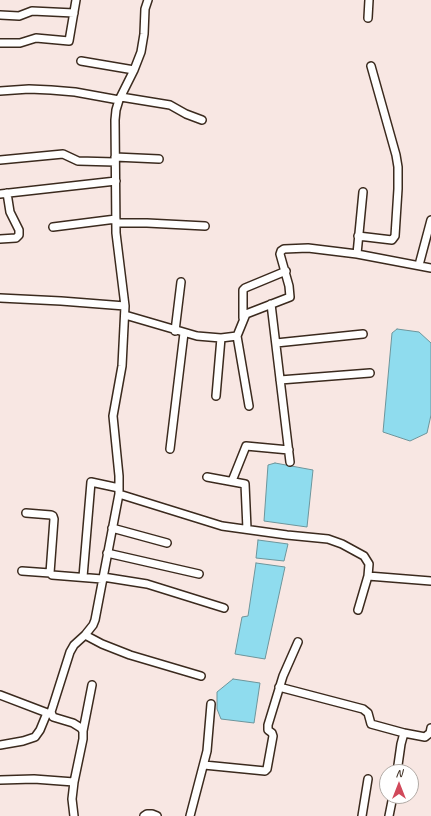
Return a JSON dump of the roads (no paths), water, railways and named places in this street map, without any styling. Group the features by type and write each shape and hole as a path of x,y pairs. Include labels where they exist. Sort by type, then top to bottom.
{"street":[{"path":"0,43 20,43 36,38 69,41 76,0"},
{"path":"0,745 23,741 35,737 51,710 68,656 74,645 85,635 95,620 119,491 113,416 122,366 125,306 117,246 115,120 116,110 120,98 134,70 142,46 145,9 148,0"},
{"path":"368,18 369,0"},
{"path":"0,15 19,16 32,11 74,13"},
{"path":"81,61 134,70"},
{"path":"358,236 392,240 395,236 398,167 371,66"},
{"path":"0,91 51,90 170,105 186,114 202,120"},
{"path":"0,160 63,154 78,161 159,159"},
{"path":"0,239 16,238 19,235 19,230 10,212 4,193 116,181"},
{"path":"356,254 363,192"},
{"path":"419,265 431,220"},
{"path":"53,227 116,221 205,226"},
{"path":"243,318 250,312 290,297 291,292 280,254 284,249 308,248 356,254 431,268"},
{"path":"249,406 237,336 243,318 243,290 286,271"},
{"path":"176,331 181,282"},
{"path":"0,298 125,306"},
{"path":"271,304 290,462"},
{"path":"125,315 176,331 204,337 221,338 237,336"},
{"path":"170,449 184,333"},
{"path":"276,343 363,334"},
{"path":"216,396 221,338"},
{"path":"280,380 370,373"},
{"path":"232,481 246,446 289,450"},
{"path":"207,476 245,484 247,530"},
{"path":"84,577 92,482 216,524 247,530 328,539 342,544 367,559 368,576 358,610"},
{"path":"26,513 53,516 50,573"},
{"path":"112,528 167,543"},
{"path":"107,553 199,574"},
{"path":"22,571 50,573 52,575 103,578 147,584 224,608"},
{"path":"368,576 431,581"},
{"path":"85,635 102,644 130,655 201,676"},
{"path":"204,765 267,770 273,736 268,730 268,725 279,687 298,642"},
{"path":"74,816 72,799 74,782 92,685"},
{"path":"279,687 363,709 368,713 371,724 404,733 425,737 430,733 431,728"},
{"path":"0,695 78,726 83,731"},
{"path":"190,816 204,765 209,739 211,704"},
{"path":"398,764 404,733"},
{"path":"0,780 34,779 74,782"},
{"path":"362,816 368,779"},
{"path":"389,816 391,804"},
{"path":"144,816 147,814 152,814 157,816"}],"water":[{"path":"397,329 419,332 431,343 431,415 427,433 410,441 383,432 392,333"},
{"path":"275,463 313,470 307,527 264,521 268,465"},
{"path":"258,540 288,544 284,561 256,558"},
{"path":"256,563 285,567 265,659 235,654 242,617 248,616"},
{"path":"233,679 260,683 254,723 221,719 217,709 217,692"}]}
